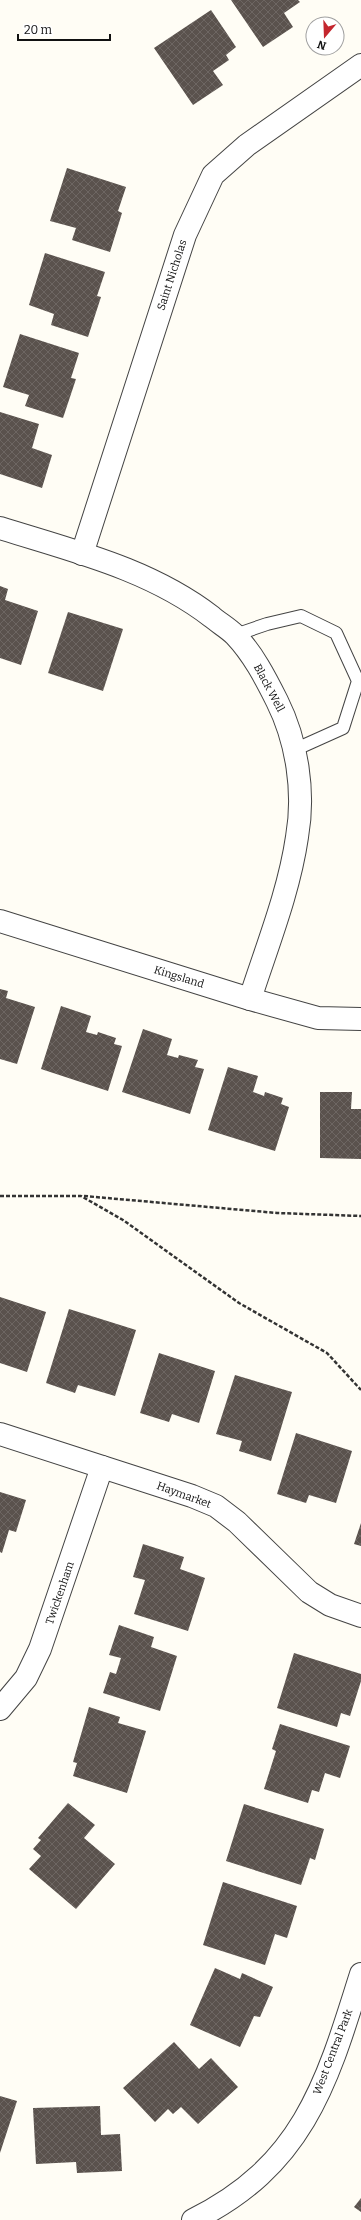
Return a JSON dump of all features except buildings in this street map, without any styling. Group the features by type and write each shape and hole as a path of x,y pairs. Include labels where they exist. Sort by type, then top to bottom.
{"street":[{"name":"Saint Nicholas","path":"82,554 185,235 212,175 247,145 359,72"},
{"name":"Black Well","path":"0,528 137,573 170,588 197,606 235,635 258,664 272,690 286,719 294,750 300,810 298,835 292,868 250,999"},
{"name":"Kingsland","path":"0,921 250,999 318,1018 361,1019"},
{"name":"Haymarket","path":"0,1434 192,1496 216,1506 237,1522 309,1592 330,1605 361,1616"},
{"name":"Twickenham","path":"0,1709 26,1678 40,1650 102,1467"},
{"name":"West Central Park","path":"193,2220 222,2206 252,2183 280,2156 304,2122 323,2084 338,2046 361,1974"}],"lane":[{"path":"235,635 267,624 301,616 336,633 358,681 343,728 294,750"}],"path":[{"path":"0,1196 81,1196 277,1213 361,1216"},
{"path":"81,1196 123,1220 239,1303 327,1353 361,1390"}]}
